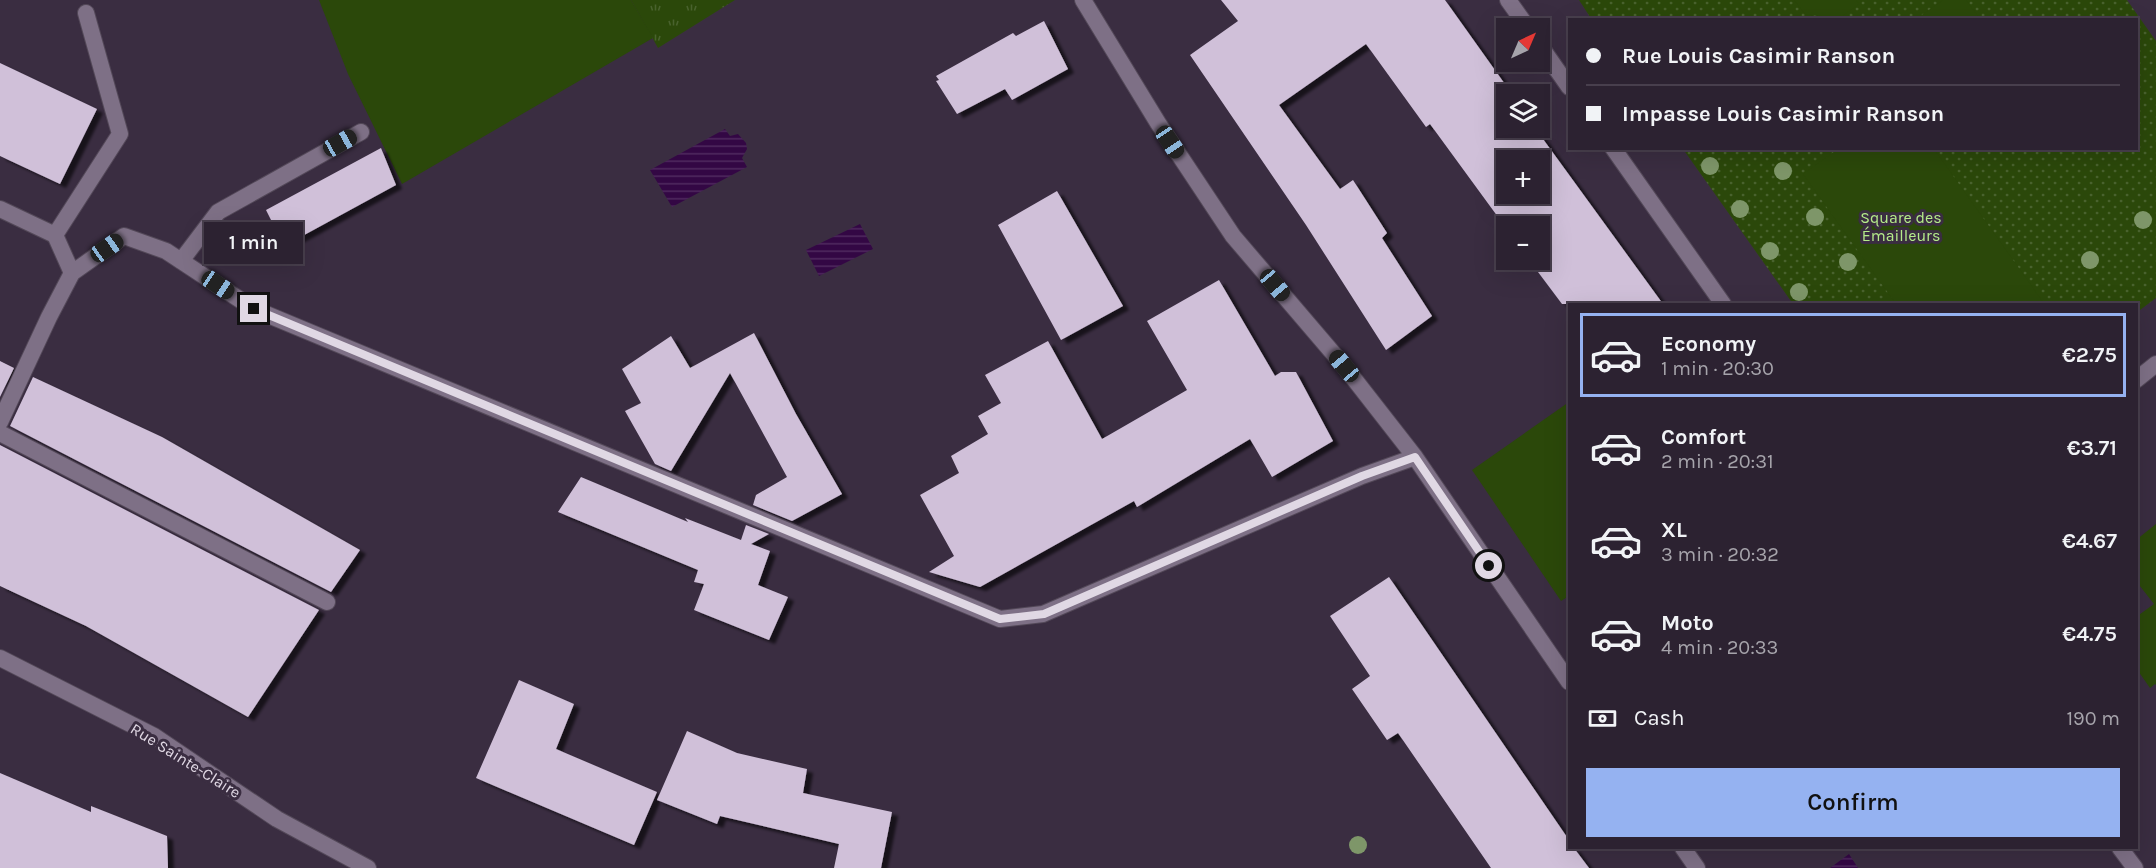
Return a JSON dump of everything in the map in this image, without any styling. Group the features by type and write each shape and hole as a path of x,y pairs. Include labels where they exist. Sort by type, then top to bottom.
{"street":[{"path":"1083,0 1158,123 1233,236 1344,366 1415,457 1568,681"},
{"path":"1508,0 1521,18"},
{"path":"55,235 120,134 86,13"},
{"path":"1550,60 1568,86"},
{"path":"181,261 218,212 361,132"},
{"path":"1614,150 1722,303"},
{"path":"0,209 55,235 72,273"},
{"path":"0,422 6,394 72,273 124,236 166,251 254,309 1000,619 1044,614 1362,476 1415,457"},
{"path":"2138,378 2156,364"},
{"path":"0,433 327,602"},
{"name":"Rue Sainte-Claire","path":"0,658 154,736 277,819 368,868"},
{"path":"1684,849 1697,868"},
{"path":"2121,849 2135,868"}],"green space":[{"path":"319,0 631,0 653,38 402,184 348,74"},
{"path":"631,0 735,0 658,48"},
{"name":"Square des Émailleurs","path":"1579,0 2127,0 2156,41 2156,298 2138,312 2138,303 1792,303 1684,150 2138,150 2138,18 1591,18"},
{"path":"1794,0 1856,0 1859,4 1839,18 1805,14"},
{"path":"1943,0 1966,0 1979,18 1917,18"},
{"path":"1837,150 1935,150 2043,302 1895,303 1803,174"},
{"path":"1568,403 1568,597 1561,601 1472,470"},
{"path":"2156,524 2156,685 2150,688 2138,671 2138,616 2154,604 2138,584 2138,538"}],"shaded area":[{"path":"725,129 730,136 738,134 746,143 747,149 742,158 747,167 672,207 650,170"},
{"path":"860,224 873,249 819,276 806,250"},
{"path":"1849,854 1858,868 1830,868"}],"building":[{"path":"1221,0 1445,0 1505,84 1496,84 1496,138 1542,138 1662,303 1562,304 1536,270 1550,270 1550,216 1497,216 1430,124 1426,127 1366,44 1279,105 1340,189 1353,180 1387,233 1382,238 1432,316 1386,350 1306,225 1190,55 1238,21"},
{"path":"1044,21 1068,69 1012,100 1005,89 957,114 936,81 939,80 936,76 1013,33 1016,36"},
{"path":"0,63 97,109 60,184 0,156"},
{"path":"381,148 396,185 284,246 266,210"},
{"path":"1057,191 1123,306 1061,340 998,225"},
{"path":"1219,280 1275,376 1281,372 1296,372 1333,441 1272,477 1250,439 1137,507 1134,501 980,587 929,572 954,556 920,495 959,473 951,456 988,434 978,416 1001,403 985,375 1048,341 1102,439 1187,390 1147,321"},
{"path":"754,333 796,414 842,494 792,521 753,505 756,495 787,477 730,373 671,471 655,464 625,411 641,403 622,369 671,336 690,368"},
{"path":"0,361 14,368 0,397"},
{"path":"33,377 162,437 360,550 331,592 10,426"},
{"path":"0,445 319,610 248,717 86,626 0,586"},
{"path":"581,477 688,522 685,518 741,540 746,525 769,534 751,544 770,551 758,585 788,597 769,640 694,610 704,584 694,582 698,570 558,512"},
{"path":"1389,577 1568,839 1568,849 1575,849 1589,868 1491,868 1398,733 1387,740 1352,689 1370,676 1330,616"},
{"path":"519,680 574,704 556,749 657,792 634,845 476,778"},
{"path":"687,731 737,753 807,769 803,793 892,812 881,868 834,868 839,844 720,816 717,824 657,800"},
{"path":"0,773 91,812 91,806 167,836 168,868 0,868"}],"route":[{"path":"254,309 1000,619 1044,614 1362,476 1415,457 1489,566"}]}
